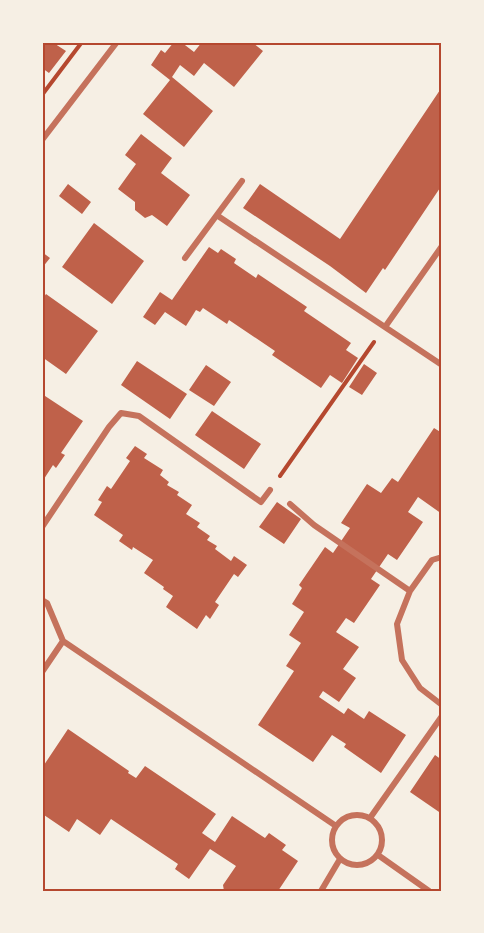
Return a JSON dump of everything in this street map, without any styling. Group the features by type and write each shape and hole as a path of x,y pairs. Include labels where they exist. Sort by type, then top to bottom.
{"street":[{"path":"42,140 117,42"},
{"path":"185,258 242,181"},
{"path":"218,216 442,365"},
{"path":"385,327 442,246"},
{"path":"42,527 109,427 121,413 139,416 261,502 270,490"},
{"path":"290,504 314,525 410,591"},
{"path":"442,557 432,560 410,591 397,624 402,660 420,688 442,705"},
{"path":"42,600 47,603 63,641 336,826"},
{"path":"42,672 63,641"},
{"path":"370,819 442,716"},
{"path":"356,815 370,819 377,824 383,839 378,855 373,861 356,866 340,859 333,847 333,833 336,826 342,820 356,815"},
{"path":"378,855 429,891"},
{"path":"321,891 340,859"}],"path":[{"path":"42,95 82,42"},
{"path":"270,490 385,327"}],"building":[{"path":"42,42 52,42 66,51 49,73 42,68"},
{"path":"174,42 181,42 194,52 202,42 252,42 263,51 234,87 204,63 194,76 180,65 172,77 213,111 184,147 143,114 170,80 151,65 161,50 165,53"},
{"path":"442,87 442,185 385,270 383,268 366,293 243,208 260,184 340,239"},
{"path":"141,134 172,158 161,173 190,195 167,226 152,215 145,218 135,210 135,202 118,189 136,164 125,155"},
{"path":"68,184 91,202 82,214 59,196"},
{"path":"94,223 144,261 112,304 62,267"},
{"path":"209,247 218,253 221,249 236,259 234,263 256,278 258,274 307,307 304,311 351,343 346,350 358,358 342,383 330,375 321,388 272,355 275,351 229,320 227,324 203,308 200,312 196,310 186,326 165,312 155,325 143,317 160,292 172,300"},
{"path":"42,252 50,258 42,268"},
{"path":"46,294 98,331 66,374 42,357 42,300"},
{"path":"137,361 187,394 170,419 121,385"},
{"path":"364,364 377,373 362,395 349,387"},
{"path":"206,365 231,382 214,406 189,390"},
{"path":"42,394 83,421 61,453 65,455 56,468 53,465 42,482"},
{"path":"212,411 261,444 244,469 195,435"},
{"path":"434,428 442,433 442,514 418,497 408,512 423,522 397,560 388,554 371,579 380,585 354,623 346,618 336,632 359,647 343,669 356,678 339,702 323,691 319,697 344,714 348,708 364,719 369,711 406,735 381,773 344,747 346,744 332,735 313,762 258,725 294,671 286,666 301,643 289,635 304,612 292,604 302,588 299,585 325,547 333,553 350,528 341,523 367,484 381,493 392,478 398,482"},
{"path":"135,446 147,454 144,458 163,470 160,475 169,482 167,485 179,492 177,495 192,505 186,514 200,523 197,527 210,536 207,540 217,546 215,549 231,561 234,556 247,565 238,577 234,574 215,602 219,605 210,619 206,615 197,629 166,607 173,596 144,573 153,560 119,541 123,535 94,515 102,502 98,500 107,486 111,489 130,461 126,458"},
{"path":"277,502 301,519 284,544 259,527"},
{"path":"68,729 136,778 145,766 216,814 202,833 215,842 232,816 265,838 269,833 286,845 282,850 298,861 278,891 224,891 223,885 236,866 210,849 189,879 175,869 178,864 111,819 100,835 77,819 69,832 44,815 42,819 42,768"},
{"path":"435,755 442,760 442,814 410,792"}]}
